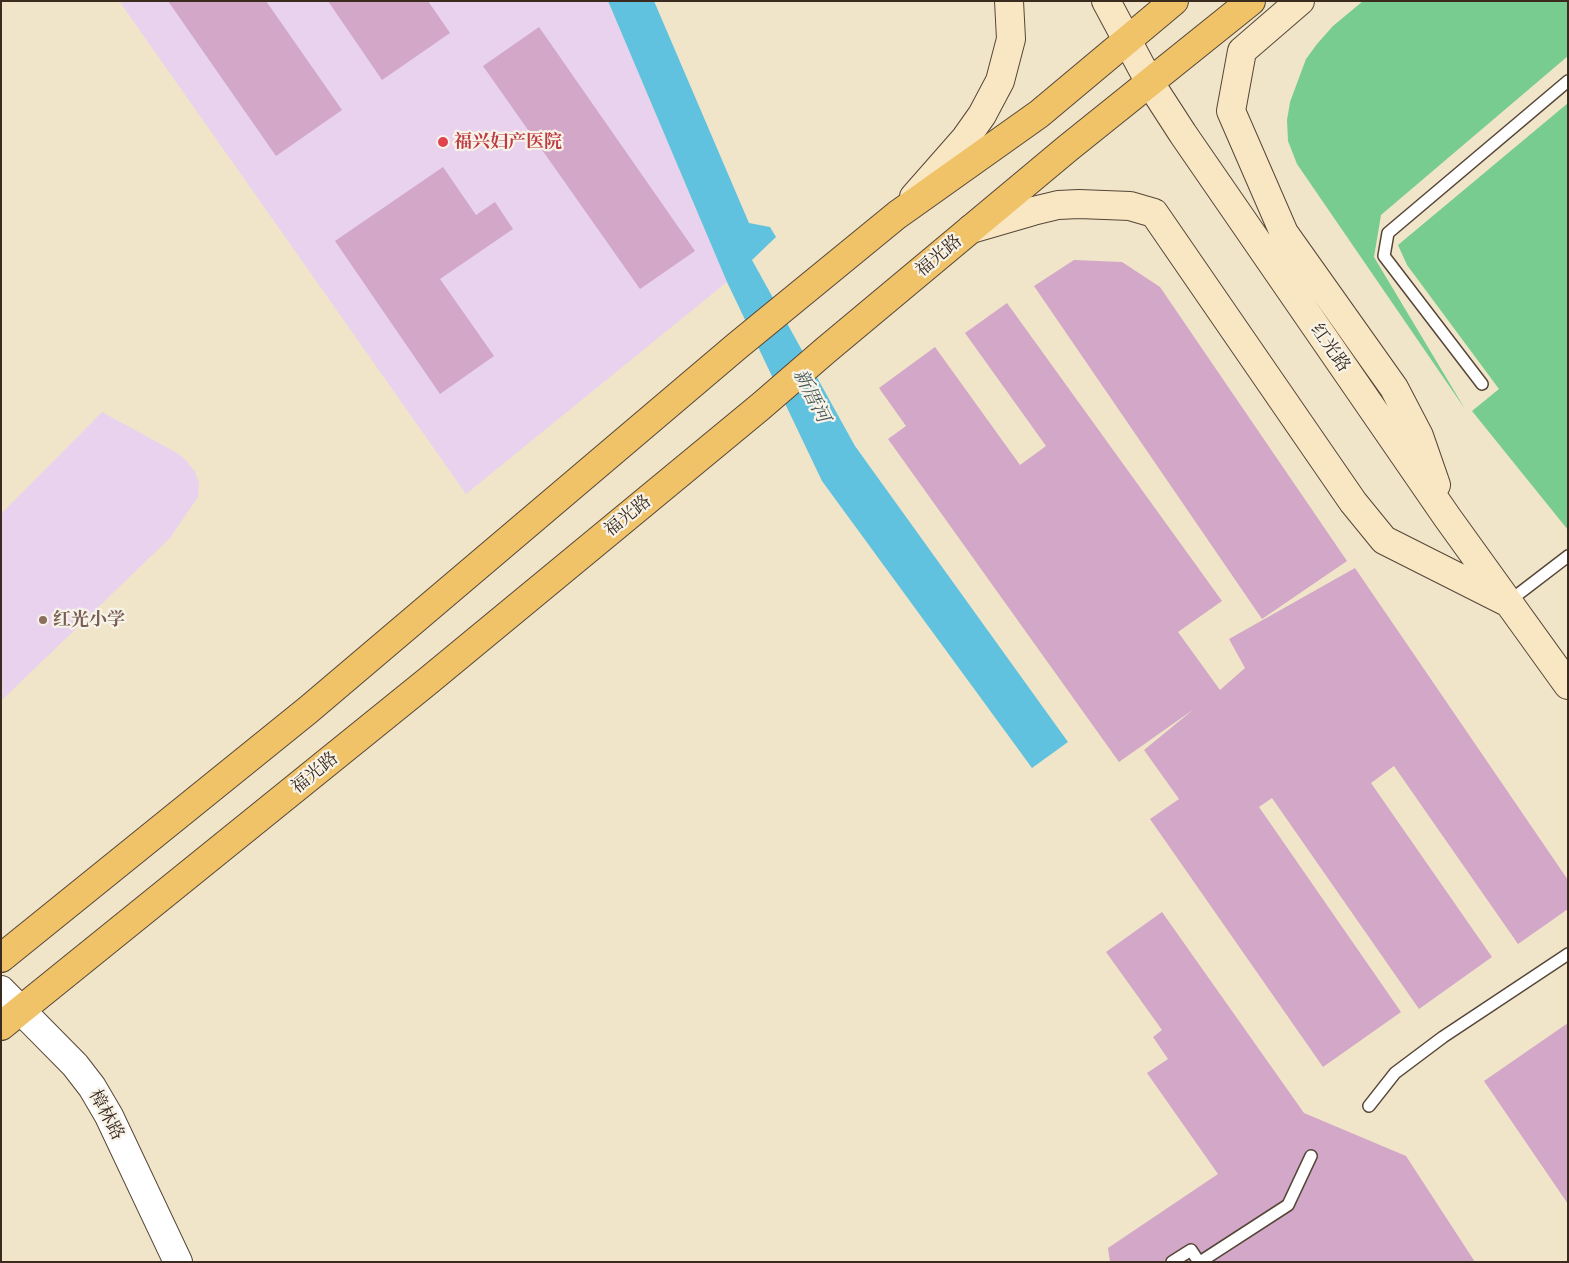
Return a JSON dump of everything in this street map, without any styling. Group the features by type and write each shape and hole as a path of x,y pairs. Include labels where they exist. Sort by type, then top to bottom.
{"main road":[{"path":"897,215 965,139 982,115 1000,81 1010,39 1009,1"},
{"name":"红光路","path":"1106,1 1150,83 1183,134 1447,517 1568,685"},
{"path":"1,958 308,710 737,346 897,215 1039,114 1174,1"},
{"name":"福光路","path":"11,1018 420,688 760,407 970,229 1251,1"},
{"path":"1300,1 1242,51 1231,110 1284,233 1394,388 1418,436 1447,517"},
{"path":"970,229 1058,205 1130,206 1154,213 1353,502 1384,540 1508,602"}],"street":[{"name":"樟林路","path":"1,990 11,1018 75,1065 92,1087 109,1116 178,1262"}],"lane":[{"path":"1482,384 1384,256 1388,233 1568,81"},
{"path":"1508,602 1568,556"},
{"path":"1369,1106 1395,1073 1443,1037 1568,954"},
{"path":"1172,1262 1191,1250 1200,1262 1288,1205 1311,1156"}],"shaded area":[{"name":"福兴妇产医院","path":"119,1 608,1 727,282 466,494"},
{"name":"红光小学","path":"102,412 177,453 186,460 195,472 199,482 198,497 170,538 1,701 1,514"}],"green space":[{"path":"1363,1 1568,1 1568,56 1381,215 1374,257 1465,409 1297,164 1288,141 1287,120 1290,102 1306,59 1333,26"},
{"path":"1568,103 1568,530 1472,411 1499,389 1407,265 1398,245"}],"water":[{"name":"新厝河","path":"608,1 654,1 749,223 770,227 776,237 752,260 855,446 1068,742 1032,768 822,481 727,282"}],"building":[{"path":"168,1 266,1 342,110 276,156"},
{"path":"328,1 428,1 450,33 382,80"},
{"path":"539,27 695,251 640,289 483,66"},
{"path":"443,167 476,215 495,202 513,229 440,279 494,356 440,394 335,241"},
{"path":"1074,260 1122,262 1160,287 1347,561 1262,619 1034,286"},
{"path":"1007,303 1222,601 1178,632 1220,690 1245,668 1229,639 1355,568 1568,880 1568,909 1518,944 1394,766 1371,783 1492,957 1419,1009 1272,798 1259,807 1401,1012 1323,1067 1150,819 1179,799 1144,750 1194,709 1119,762 888,439 906,426 879,388 935,347 1020,465 1046,446 965,333"},
{"path":"1162,912 1304,1113 1406,1156 1475,1262 1110,1262 1108,1248 1218,1174 1147,1073 1168,1059 1153,1037 1162,1030 1106,952"},
{"path":"1568,1023 1568,1204 1484,1081"}],"place":[{"name":"福兴妇产医院","path":"443,142"},
{"name":"红光小学","path":"43,620"}]}
